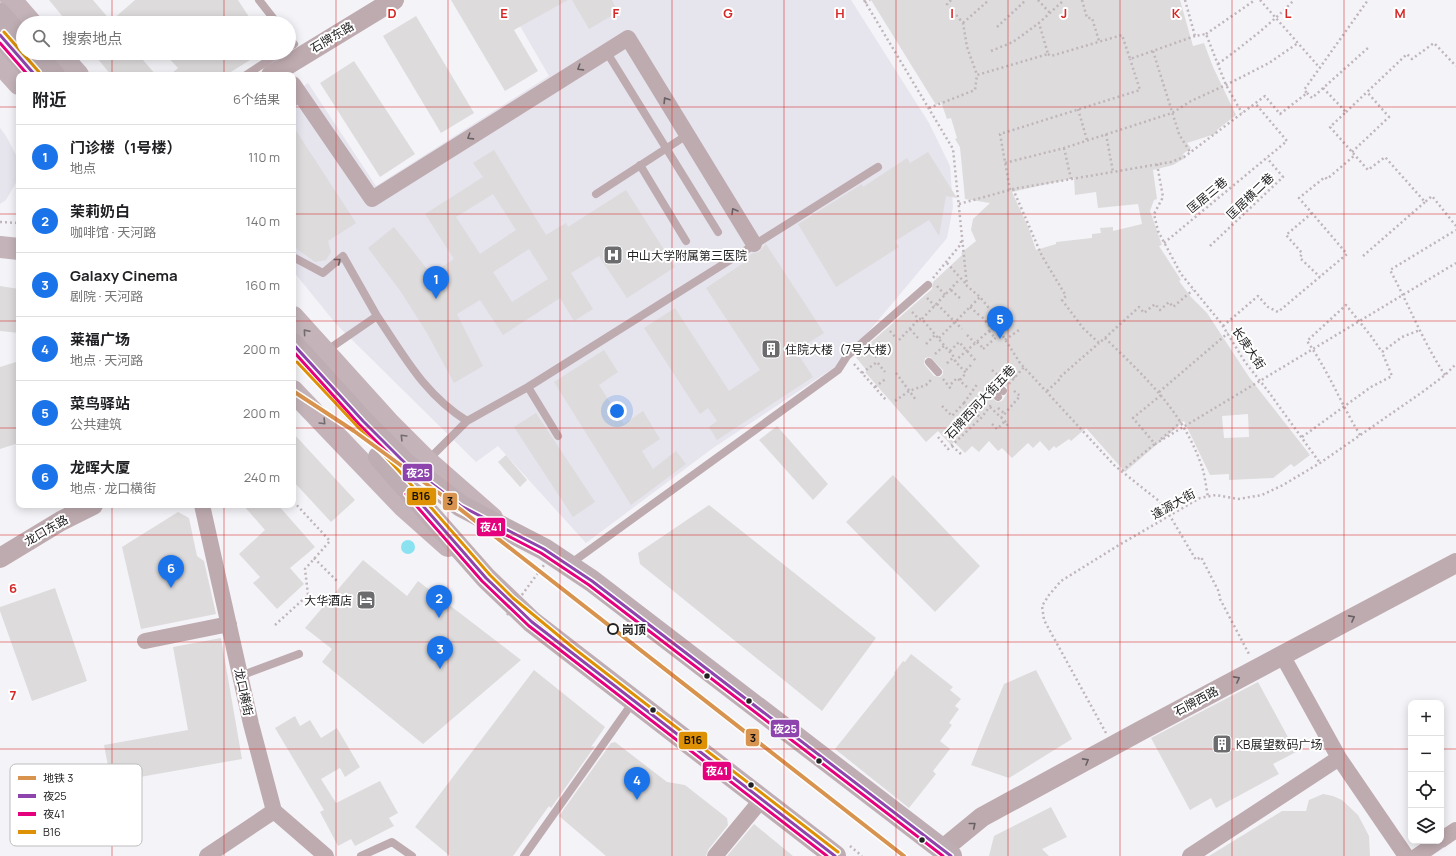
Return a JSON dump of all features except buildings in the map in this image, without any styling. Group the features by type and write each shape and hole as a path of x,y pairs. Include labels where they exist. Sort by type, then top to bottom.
{"highway":[{"path":"12,5 16,18"},
{"path":"0,35 16,53"},
{"path":"22,60 32,72"},
{"path":"46,60 66,72"},
{"path":"296,348 334,400 396,475 486,578 532,622 835,856"},
{"path":"296,368 406,464 460,506 544,549 565,556 615,597 947,853"}],"main road":[{"path":"12,5 24,16"},
{"path":"62,60 68,72"},
{"path":"0,63 16,81"},
{"path":"0,236 16,238"},
{"path":"0,247 16,249"},
{"path":"296,320 388,422 427,461 505,529"},
{"path":"296,396 413,515 486,578"}],"street":[{"name":"石牌东路","path":"296,72 394,0"},
{"path":"296,92 372,199 628,38 754,244"},
{"name":"龙口东路","path":"0,558 61,521 87,508"},
{"name":"龙口横街","path":"203,508 251,724 274,811"},
{"name":"石牌西路","path":"947,853 982,817 1456,563"},
{"path":"145,641 229,624"},
{"path":"1282,655 1339,758 1406,856"},
{"path":"1190,856 1339,758"},
{"path":"714,856 762,799"},
{"path":"207,856 274,811 326,856"},
{"path":"1444,838 1456,830"},
{"path":"1417,856 1434,844"}],"lane":[{"path":"259,0 272,16"},
{"path":"606,51 718,232"},
{"path":"596,194 687,134"},
{"path":"640,165 686,241"},
{"path":"427,461 467,421 528,387 878,167"},
{"path":"296,259 323,273 344,256 377,316 422,384 451,412 467,421"},
{"path":"565,556 838,370 847,356 906,306 928,285"},
{"path":"324,352 377,316"},
{"path":"929,362 938,372"},
{"path":"528,387 558,436"},
{"path":"240,676 299,654"},
{"path":"524,856 634,702"},
{"path":"361,856 392,842 412,856"}],"path":[{"path":"870,0 865,1 953,149 967,286"},
{"path":"929,108 975,90 977,74 967,47 963,23 947,4 951,0"},
{"path":"963,23 989,0"},
{"path":"997,27 1026,0"},
{"path":"1038,0 1050,13"},
{"path":"991,51 1012,42 1039,23 1064,0"},
{"path":"1082,0 1087,18 1092,18 1099,41"},
{"path":"1185,0 1195,36"},
{"path":"1130,59 1195,36 1206,34 1255,0"},
{"path":"1260,0 1319,67"},
{"path":"1218,64 1277,18 1294,0"},
{"path":"1368,0 1304,90 1312,98 1369,47"},
{"path":"1039,23 1048,54"},
{"path":"1206,34 1226,85 1242,112"},
{"path":"977,74 1048,54 1051,56 1122,35 1140,90 1000,134 1011,189 1042,256 1066,296 1062,300 1083,328 1100,343"},
{"path":"1005,163 1064,148 1172,113 1191,101 1268,63 1298,43"},
{"path":"1425,202 1385,157 1368,170 1330,127 1407,54 1412,59 1434,44 1456,66"},
{"path":"1153,51 1179,134 1190,152"},
{"path":"1323,88 1346,112"},
{"path":"1352,152 1389,117 1367,92"},
{"path":"959,204 1011,189 1171,162 1190,152 1265,96 1280,114 1307,93"},
{"name":"匡居三巷","path":"1164,242 1287,141 1255,103"},
{"path":"1078,109 1087,140"},
{"path":"1106,134 1113,172"},
{"path":"1064,148 1071,179"},
{"path":"1223,326 1258,296 1268,307 1278,312 1347,254 1299,198 1325,177 1327,179 1355,155"},
{"name":"匡居横二巷","path":"1210,246 1283,177 1267,158"},
{"path":"1157,164 1162,197 1154,214 1158,231 1164,242"},
{"path":"1363,256 1432,196 1456,226"},
{"path":"928,285 961,244 959,204"},
{"path":"1312,213 1286,235 1302,253 1300,258 1320,276"},
{"path":"0,222 16,223"},
{"path":"1445,375 1433,357 1404,294 1390,270 1456,230"},
{"name":"长庚大街","path":"1164,242 1181,274 1223,326 1245,362 1320,463"},
{"path":"946,263 960,279 980,297 1000,322 1001,333 1024,367 1122,471 1159,502 1170,516 1196,560 1201,557 1219,592 1220,599 1257,669"},
{"path":"1155,444 1456,263"},
{"path":"899,340 952,290 960,279"},
{"path":"952,290 962,300"},
{"path":"1047,391 1060,379 1060,377 1139,308 1144,313 1155,304 1160,310 1169,302 1173,307 1193,290"},
{"path":"939,338 980,297"},
{"path":"937,304 962,330"},
{"path":"1302,437 1342,407 1392,376 1382,352 1360,321 1346,305 1307,341 1321,362 1342,407 1360,435"},
{"path":"906,306 936,334 950,351 955,360 966,373 960,380"},
{"path":"970,307 992,329"},
{"path":"1001,326 1007,321"},
{"path":"895,401 909,391 926,385 938,372 955,358 968,351 1000,322"},
{"path":"910,329 918,338"},
{"path":"1005,340 1019,330"},
{"path":"1382,352 1402,337 1420,330"},
{"path":"990,331 995,338"},
{"path":"967,335 982,348 1001,333"},
{"path":"1155,444 1133,418 1228,333"},
{"path":"926,344 936,334"},
{"path":"1105,338 1160,393 1181,422 1202,467 1208,497"},
{"path":"950,351 959,342 968,351 975,362 966,370"},
{"path":"935,354 945,345"},
{"path":"847,356 886,400"},
{"path":"862,373 877,362 885,372"},
{"name":"逢源大街","path":"1113,746 1044,620 1042,606 1061,581 1200,498 1216,495 1238,499 1262,495 1320,463 1445,375 1456,364"},
{"name":"石牌西河大街五巷","path":"938,437 948,449 952,446 981,418 990,407 999,390 1015,378 1024,367"},
{"path":"992,370 1000,377 1005,371 1015,378"},
{"path":"896,373 916,400"},
{"path":"874,387 887,378"},
{"path":"950,384 957,378 967,387"},
{"path":"942,406 952,416 964,403 978,383"},
{"path":"999,390 1020,396 1001,418"},
{"path":"964,403 981,418"},
{"path":"990,407 1008,424 1005,427"},
{"path":"992,424 997,429 1005,421"},
{"path":"1122,471 1181,422"},
{"path":"952,446 962,455"},
{"path":"275,625 308,595 305,568 330,541 296,504"},
{"path":"507,615 544,565 565,556"},
{"path":"314,558 337,581"}],"shaded area":[{"name":"中山大学附属第三医院","path":"505,0 851,0 929,123 950,166 953,207 947,238 844,361 713,448 586,543 498,446 476,462 337,325 296,275 296,92 308,83 376,186 549,76"},
{"path":"0,128 16,155 16,182 6,200 0,204"}],"water":[{"path":"405,540 411,540 415,544 415,550 411,554 405,554 401,550 401,544"}],"metro line":[{"name":"3","path":"296,393 354,431 451,502 904,856"}],"transit line":[{"name":"B16","path":"4,32 16,46"},
{"name":"夜25","path":"0,35 16,53"},
{"name":"夜41","path":"0,43 25,72"},
{"name":"夜25","path":"22,60 32,72"},
{"name":"B16","path":"28,60 39,72"},
{"name":"夜25","path":"296,347 363,421 406,464 461,506 544,549 592,581 951,856"},
{"name":"夜41","path":"296,354 359,424 403,468 458,510 541,553 589,585 943,856"},
{"name":"B16","path":"297,362 400,472 490,575 513,598 576,650 838,852"},
{"name":"夜25","path":"410,491 486,578 532,622 835,856"},
{"name":"夜41","path":"406,494 482,581 529,626 827,856"}],"place":[{"name":"中山大学附属第三医院","path":"613,255"},
{"name":"门诊楼（1号楼）","path":"436,299"},
{"name":"菜鸟驿站","path":"1000,339"},
{"name":"住院大楼（7号大楼）","path":"771,349"},
{"name":"龙晖大厦","path":"171,588"},
{"name":"大华酒店","path":"366,600"},
{"name":"茉莉奶白","path":"439,618"},
{"name":"岗顶","path":"613,629"},
{"name":"Galaxy Cinema","path":"440,669"},
{"name":"KB展望数码广场","path":"1222,744"},
{"name":"莱福广场","path":"637,800"}]}
